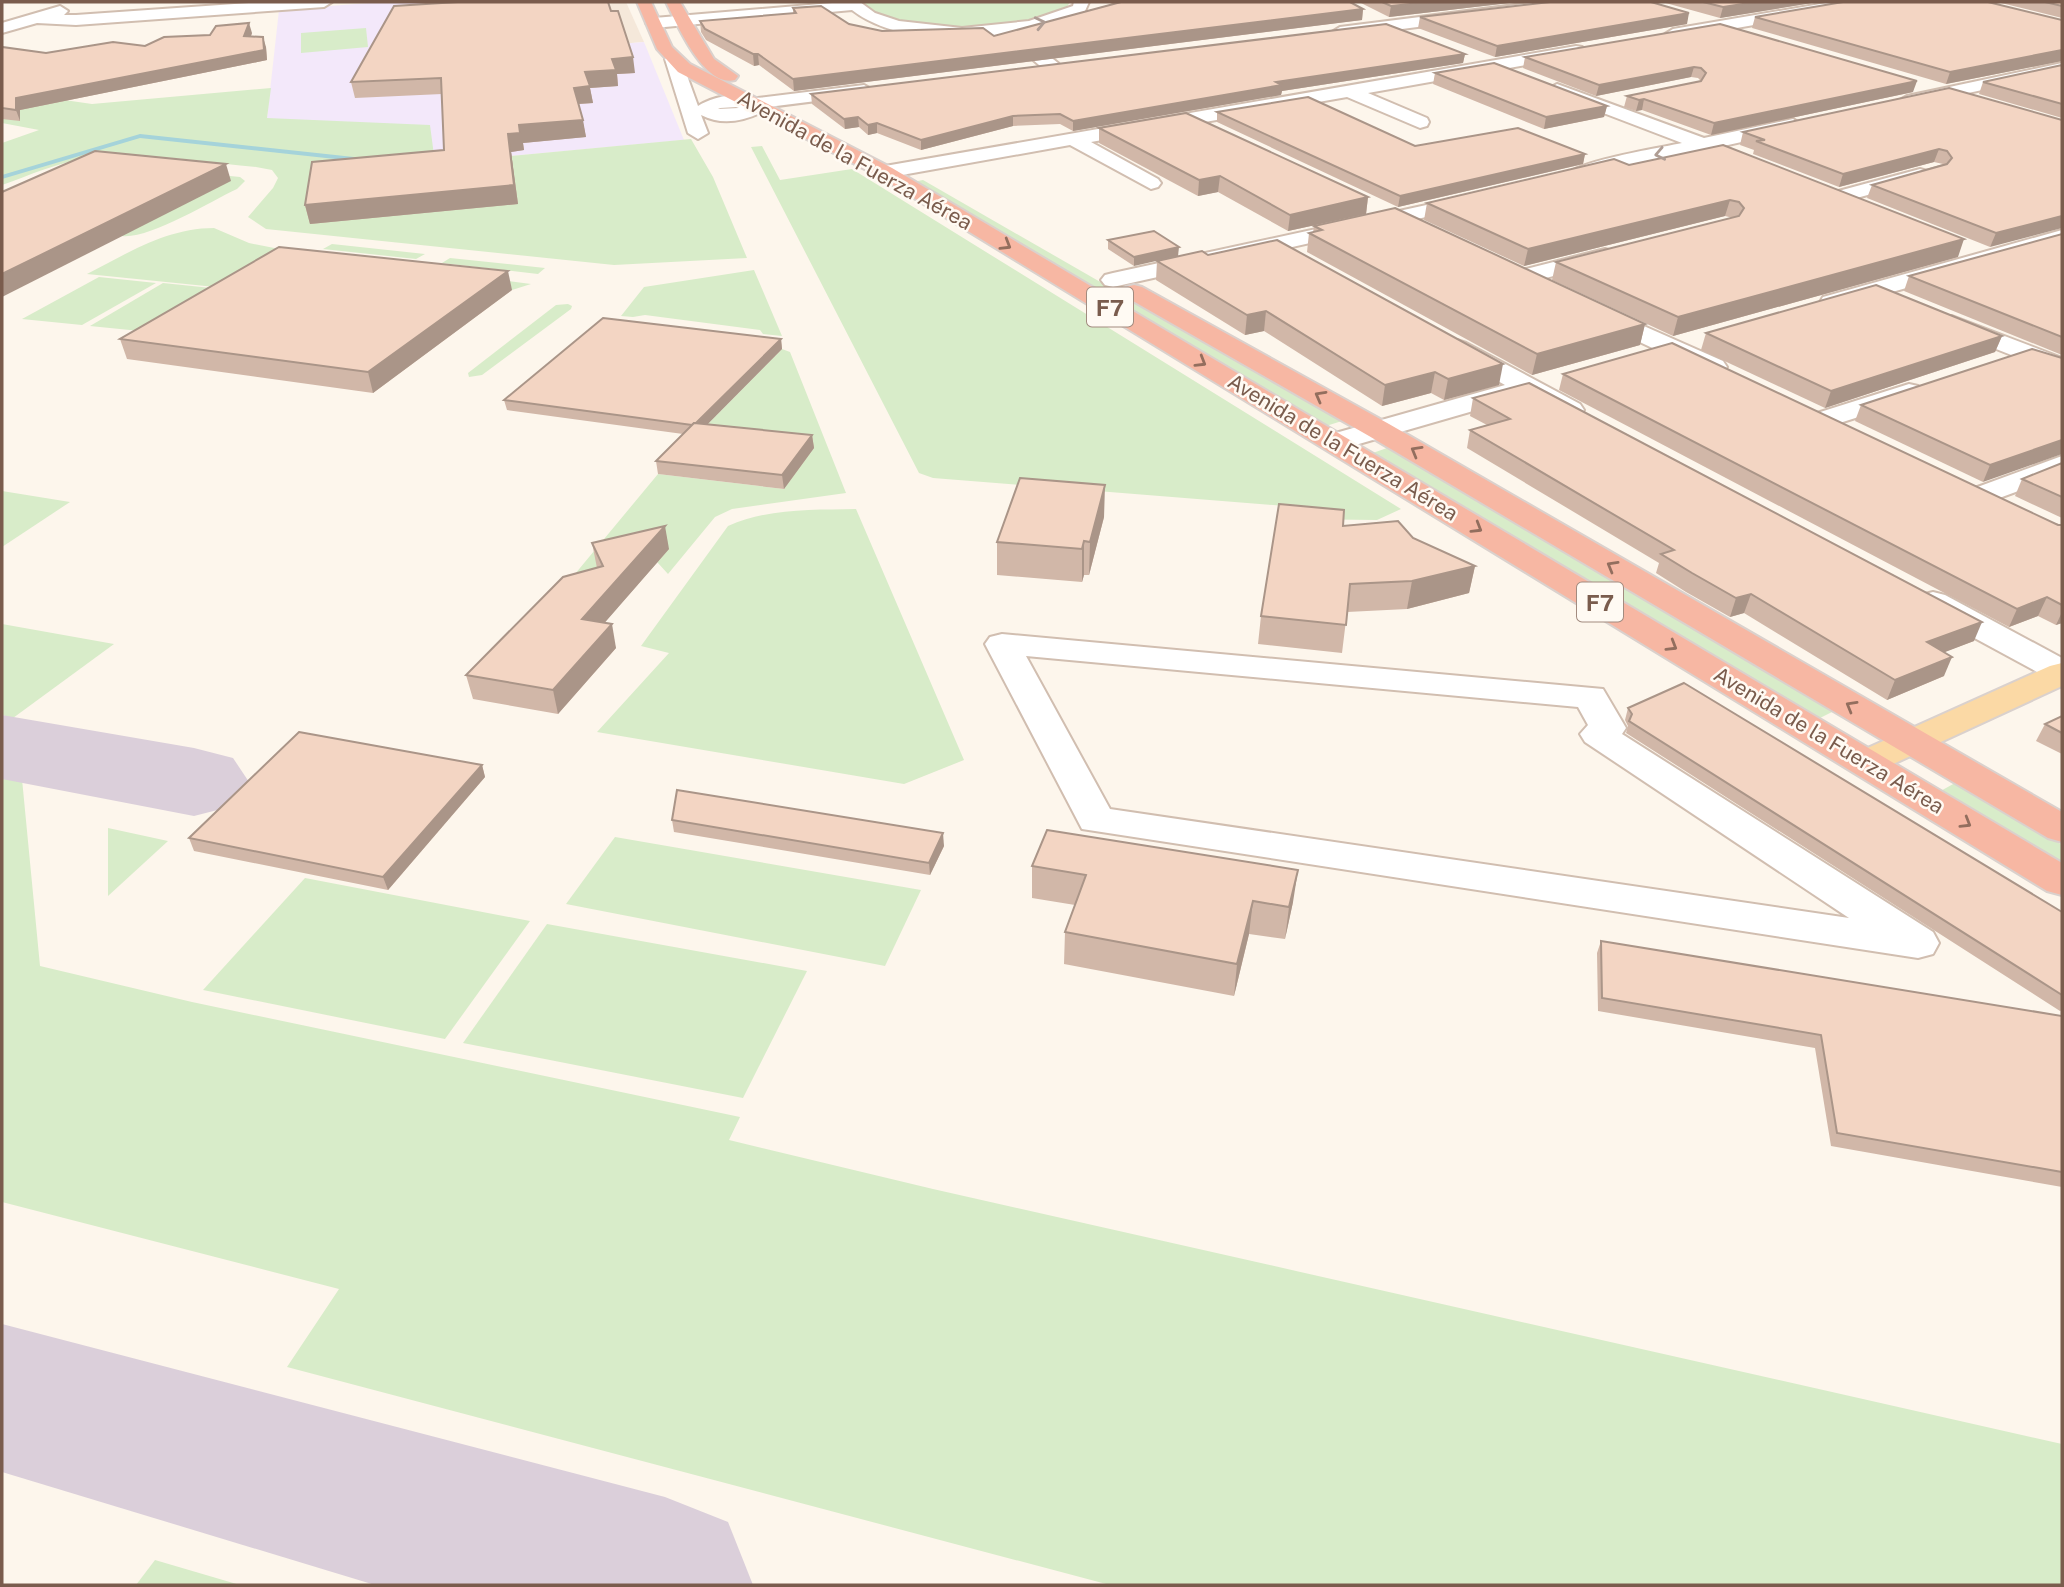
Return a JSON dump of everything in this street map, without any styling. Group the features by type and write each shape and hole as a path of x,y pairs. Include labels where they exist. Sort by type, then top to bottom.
{"highway":[{"name":"Avenida de la Fuerza Aérea","path":"644,2 665,49 684,68 754,107 793,123 885,172 2062,881"},
{"name":"Avenida de la Fuerza Aérea","path":"673,2 707,62 754,107 912,167 1054,247"},
{"name":"Avenida de la Fuerza Aérea","path":"1090,267 1379,429 2062,829"}],"main road":[{"path":"1865,763 2062,672"}],"street":[{"path":"2,28 95,2"},
{"path":"37,18 76,20 324,2"},
{"path":"654,23 853,4 863,15 912,28 963,31 1006,29 1068,16 1080,8 1081,2"},
{"path":"1319,34 1573,2"},
{"path":"1652,38 1857,2"},
{"path":"1366,14 1429,41"},
{"path":"1683,16 1757,37"},
{"path":"1006,29 1059,66 1025,70"},
{"path":"885,172 1599,47"},
{"path":"1455,51 1739,159"},
{"path":"673,59 693,117 707,119 754,107 879,88"},
{"path":"1894,104 2062,68"},
{"path":"1910,82 1986,104"},
{"path":"1349,91 1420,122"},
{"path":"1596,104 1632,97"},
{"path":"754,107 793,123"},
{"path":"1190,120 1215,131"},
{"path":"1554,181 1580,176 1600,167 1812,121"},
{"path":"1074,140 1151,183"},
{"path":"1863,207 1832,195 1935,170"},
{"path":"1113,280 1489,197"},
{"path":"1374,206 1436,235"},
{"path":"1805,309 2062,237"},
{"path":"1271,246 1308,266"},
{"path":"1959,246 1989,258"},
{"path":"1522,277 1631,250"},
{"path":"1498,265 1741,381"},
{"path":"1872,290 2062,367"},
{"path":"1632,358 1711,336"},
{"path":"1443,340 1589,420"},
{"path":"1989,365 2027,353"},
{"path":"1335,442 1567,376"},
{"path":"1861,437 1812,414 1938,382"},
{"path":"2017,511 1970,489 2062,465"},
{"path":"1904,586 2062,672"},
{"path":"1002,644 1590,697 1608,728 1598,734 1918,943 1096,820 1002,644"}],"shaded area":[{"path":"381,2 567,2 581,47 644,42 684,140 435,163 267,118 279,10"},
{"path":"567,2 626,2 644,42 581,47"}],"green space":[{"path":"861,2 1070,2 1065,10 1029,22 962,28 915,25 893,20"},
{"path":"366,28 368,47 301,53 301,33"},
{"path":"271,88 267,118 430,125 435,163 691,139 713,177 747,258 614,265 266,229 248,217 273,188 278,178 272,170 172,158 89,158 56,166 2,185 2,143 39,130 2,123 2,91 92,104"},
{"path":"762,146 780,180 852,169 1401,509 1377,520 1290,519 1285,506 933,478 919,473 751,147"},
{"path":"111,164 240,177 245,181 237,189 163,226 148,232 122,236"},
{"path":"923,180 1342,421 1326,426 912,182"},
{"path":"214,228 249,243 320,257 531,284 512,290 245,290 87,274 164,237"},
{"path":"332,244 425,254 416,259 323,249"},
{"path":"450,258 545,268 538,274 442,263"},
{"path":"754,270 782,336 763,334 760,330 645,315 621,316 644,287"},
{"path":"99,277 156,283 82,325 22,319"},
{"path":"163,283 221,289 150,332 90,326"},
{"path":"556,305 572,306 571,309 482,375 469,377 468,373"},
{"path":"782,349 790,352 846,493 732,509 715,517 668,574 647,551 597,566 602,582 575,574 658,474 784,489 813,448 696,436"},
{"path":"1387,448 1836,710 1818,719 1370,454"},
{"path":"2,491 70,502 2,547"},
{"path":"856,509 964,760 904,784 597,732 669,653 641,646 728,526 775,513"},
{"path":"2,624 114,644 13,718 2,715"},
{"path":"2,775 22,779 40,966 192,1002 740,1117 729,1140 933,1189 2062,1444 2062,1585 1110,1585 287,1367 339,1289 2,1202"},
{"path":"1955,783 2062,845 2062,869 1937,793"},
{"path":"108,828 168,841 108,896"},
{"path":"615,837 921,890 885,966 566,904"},
{"path":"305,878 530,921 445,1039 203,990"},
{"path":"547,924 807,971 743,1098 463,1043"},
{"path":"155,1560 240,1585 136,1585"}],"building":[{"path":"458,2 608,2 611,11 618,11 633,57 612,59 616,70 585,72 590,86 574,88 583,120 519,125 520,133 508,134 514,185 305,205 312,162 444,150 441,78 351,82 394,6"},
{"path":"1121,2 1350,2 1363,9 793,79 758,54 753,54 705,29 700,21 796,13 793,8 821,6 849,24 882,31 983,28 994,36"},
{"path":"1382,2 1429,2 1391,6"},
{"path":"1550,2 1651,2 1689,13 1497,46 1420,17"},
{"path":"1703,2 1756,2 1723,7"},
{"path":"1843,2 1988,2 2062,20 2062,50 1950,72 1755,17"},
{"path":"2045,2 2062,2 2062,6"},
{"path":"249,23 244,36 263,37 264,50 16,98 16,110 2,108 2,47 46,53 113,42 145,46 164,37 210,35 216,26"},
{"path":"1386,24 1465,54 1276,82 1282,85 1073,121 1060,114 1013,116 921,140 877,123 868,125 858,117 844,119 811,94"},
{"path":"1720,24 1917,81 1714,123 1644,99 1627,96 1701,81 1706,73 1701,68 1694,67 1599,85 1525,57"},
{"path":"1494,63 1607,106 1546,117 1435,73"},
{"path":"2062,65 2062,104 1983,82"},
{"path":"1949,88 2062,120 2062,216 1996,233 1872,185 1947,164 1952,158 1947,151 1939,149 1843,174 1756,141 1765,140 1743,132"},
{"path":"1308,97 1415,146 1518,128 1585,154 1400,196 1217,112"},
{"path":"1186,113 1368,197 1290,215 1220,176 1199,180 1099,128"},
{"path":"1723,145 1964,239 1678,317 1556,262 1739,216 1744,208 1739,202 1730,200 1528,249 1427,203 1614,159 1629,165"},
{"path":"95,151 226,164 2,274 2,192"},
{"path":"1395,208 1645,324 1537,354 1309,233 1322,230 1314,226"},
{"path":"1154,231 1179,247 1134,257 1108,240"},
{"path":"2062,234 2062,337 1909,276"},
{"path":"1277,240 1503,364 1448,379 1435,372 1385,385 1266,311 1247,315 1157,261 1202,251 1208,255"},
{"path":"279,247 508,271 368,372 120,339"},
{"path":"1876,285 2002,336 1831,391 1706,333"},
{"path":"603,318 781,339 692,425 504,400"},
{"path":"1672,343 2062,525 2062,605 2047,597 2017,609 1563,374"},
{"path":"2032,349 2062,358 2062,440 1990,465 1861,405"},
{"path":"1529,383 1982,622 1927,642 1952,657 1895,680 1751,594 1736,598 1661,554 1674,550 1470,430 1510,419 1473,398"},
{"path":"694,423 812,435 782,475 656,461"},
{"path":"2062,463 2062,497 2022,479"},
{"path":"1020,478 1105,485 1090,542 1084,541 1082,549 997,542"},
{"path":"1279,504 1344,510 1343,526 1398,521 1413,538 1475,566 1412,581 1350,584 1346,625 1261,616"},
{"path":"665,526 582,619 612,624 553,690 466,675 563,577 603,566 592,543"},
{"path":"1684,683 2062,912 2062,995 1629,721 1632,714 1628,708"},
{"path":"2062,716 2062,733 2045,724"},
{"path":"299,732 482,765 383,877 189,838"},
{"path":"677,790 943,833 929,863 672,820"},
{"path":"1047,830 1298,870 1289,907 1253,901 1237,964 1065,932 1086,875 1032,866"},
{"path":"1601,941 2062,1016 2062,1172 1837,1133 1821,1035 1602,998"}],"waterway":[{"path":"2,177 140,136 363,160"}],"taxiway":[{"path":"2,747 194,782"},
{"path":"2,1398 665,1585"}]}
